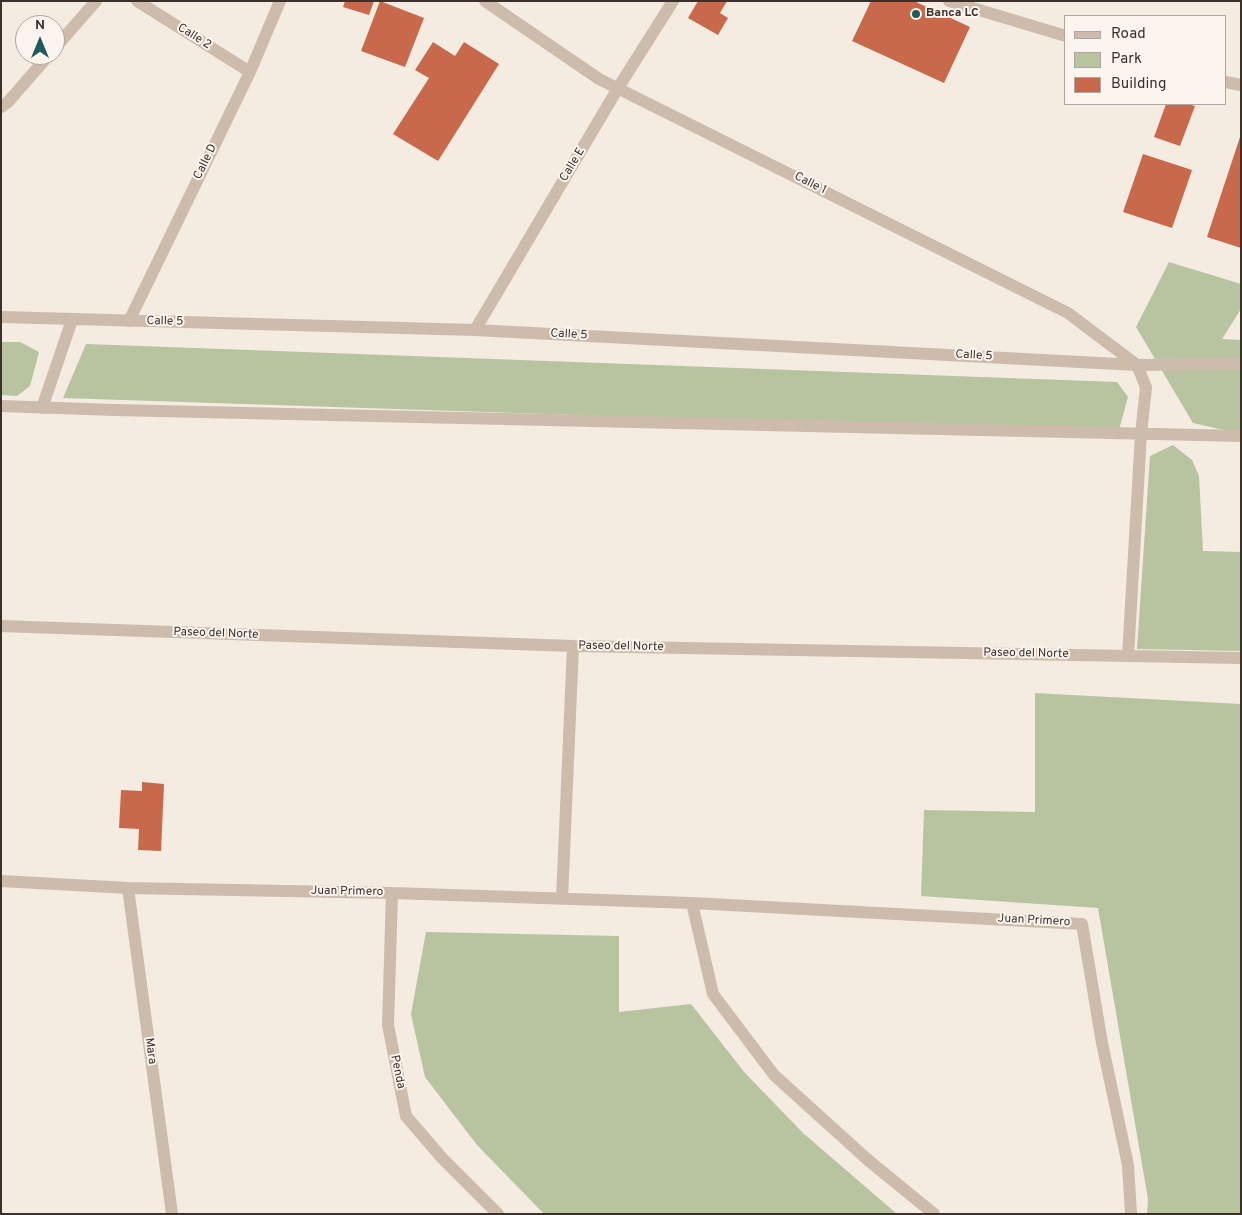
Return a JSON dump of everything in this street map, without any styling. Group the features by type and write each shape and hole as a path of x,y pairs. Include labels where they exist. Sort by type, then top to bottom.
{"street":[{"path":"65,37 96,1"},
{"name":"Calle 2","path":"137,1 250,72"},
{"name":"Calle D","path":"129,321 250,72 280,1"},
{"name":"Calle 1","path":"484,1 599,79 1068,313 1137,365"},
{"name":"Calle E","path":"475,330 618,88 673,1"},
{"path":"948,1 1064,35"},
{"path":"1,107 8,102 40,65"},
{"path":"1227,82 1241,85"},
{"name":"Calle 5","path":"1,317 475,330 1137,365 1241,364"},
{"path":"42,408 72,320"},
{"path":"1128,656 1141,434 1146,388 1137,365"},
{"path":"1,406 1241,436"},
{"name":"Paseo del Norte","path":"1,626 574,646 1241,658"},
{"path":"562,899 574,646"},
{"name":"Juan Primero","path":"1,881 128,888 392,893 692,903 1082,924 1102,1043 1128,1165 1131,1214"},
{"name":"Mara","path":"128,888 172,1214"},
{"name":"Penda","path":"392,893 388,1025 406,1116 442,1158 498,1214"},
{"path":"692,903 713,994 774,1076 868,1160 934,1214"}],"green space":[{"path":"1169,262 1241,284 1241,309 1222,339 1241,340 1241,434 1193,423 1136,327"},
{"path":"1,342 20,342 39,352 30,386 17,396 1,395"},
{"path":"86,344 1117,382 1128,397 1118,433 63,398"},
{"path":"1173,445 1192,460 1199,476 1203,551 1241,552 1241,651 1137,649 1150,456"},
{"path":"1035,693 1241,704 1241,1214 1147,1214 1148,1199 1098,908 921,896 924,810 1035,812"},
{"path":"426,932 619,936 619,1012 691,1004 745,1073 803,1133 897,1214 544,1214 477,1145 425,1077 411,1014"}],"building":[{"path":"345,1 374,1 369,15 343,7"},
{"path":"380,1 424,18 405,67 361,51"},
{"path":"698,1 727,1 720,13 728,18 718,35 688,18"},
{"path":"871,1 914,1 970,27 944,83 852,41"},
{"path":"433,42 455,56 464,42 499,64 438,161 393,134 429,78 415,70"},
{"path":"1166,105 1195,106 1180,146 1154,137"},
{"path":"1241,137 1241,248 1207,237"},
{"path":"1143,154 1192,170 1172,228 1123,212"},
{"path":"142,782 164,784 161,851 138,850 139,829 119,828 121,790 142,791"}],"place":[{"name":"Banca LC","path":"916,14"}]}
